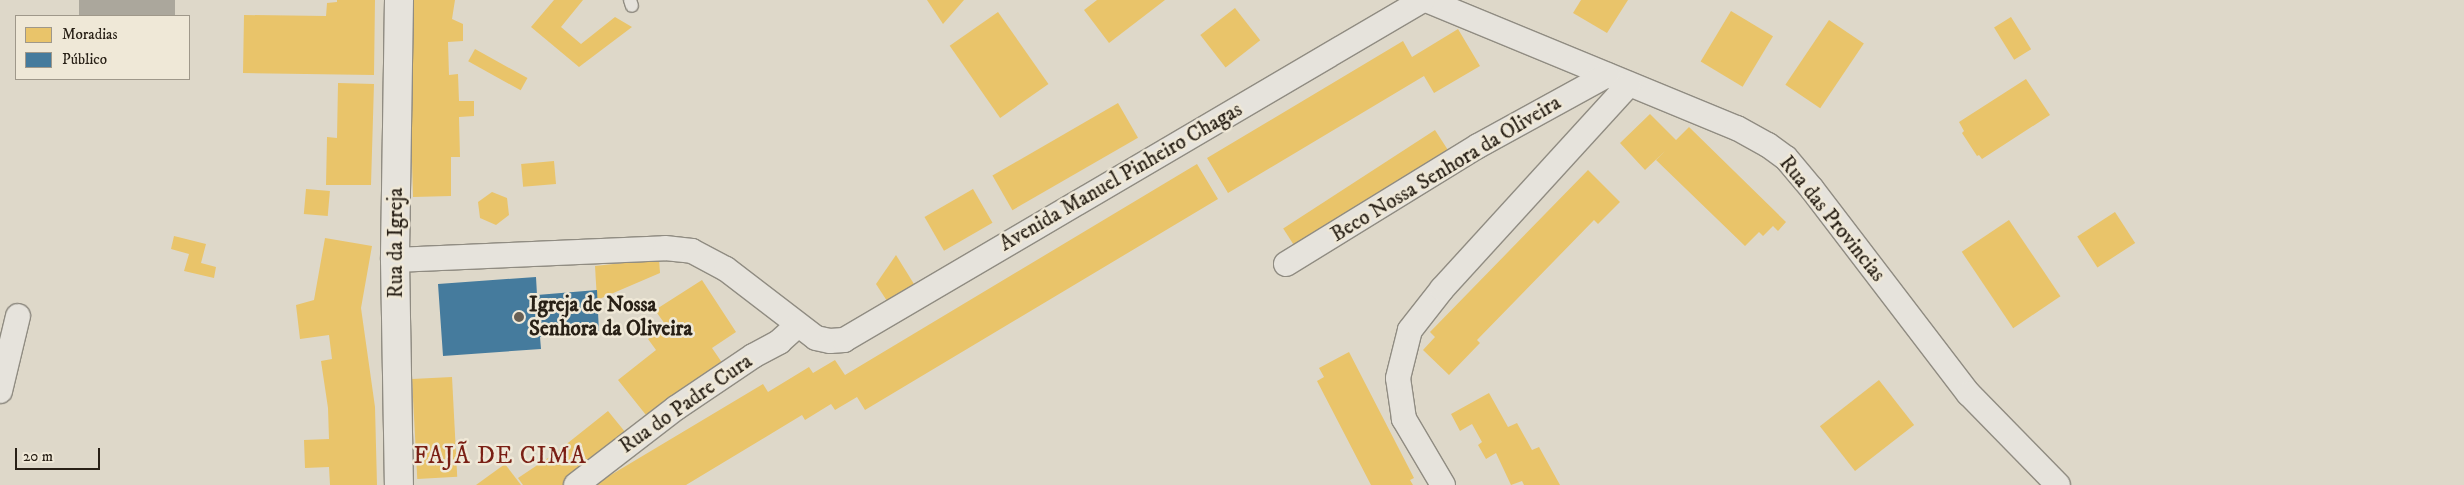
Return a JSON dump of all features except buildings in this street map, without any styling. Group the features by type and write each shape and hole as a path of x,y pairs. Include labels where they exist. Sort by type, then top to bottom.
{"street":[{"name":"Rua da Igreja","path":"399,0 395,260 399,485"},
{"name":"Rua das Provincias","path":"1424,0 1737,128 1768,145 1786,158 1969,394 2058,485"},
{"name":"Avenida Manuel Pinheiro Chagas","path":"807,332 830,341 844,340 1424,0"},
{"name":"Beco Nossa Senhora da Oliveira","path":"1286,264 1478,146 1607,75"},
{"path":"1443,485 1404,419 1398,378 1410,330 1442,289 1629,84"},
{"path":"395,260 666,248 692,251 707,257 726,269 807,332"},
{"path":"0,391 18,316"},
{"name":"Rua do Padre Cura","path":"576,485 676,408 779,342 807,332"}],"place":[{"name":"Igreja de Nossa Senhora da Oliveira","path":"519,317"}],"district":[{"name":"FAJÃ DE CIMA","path":"500,457"}]}
